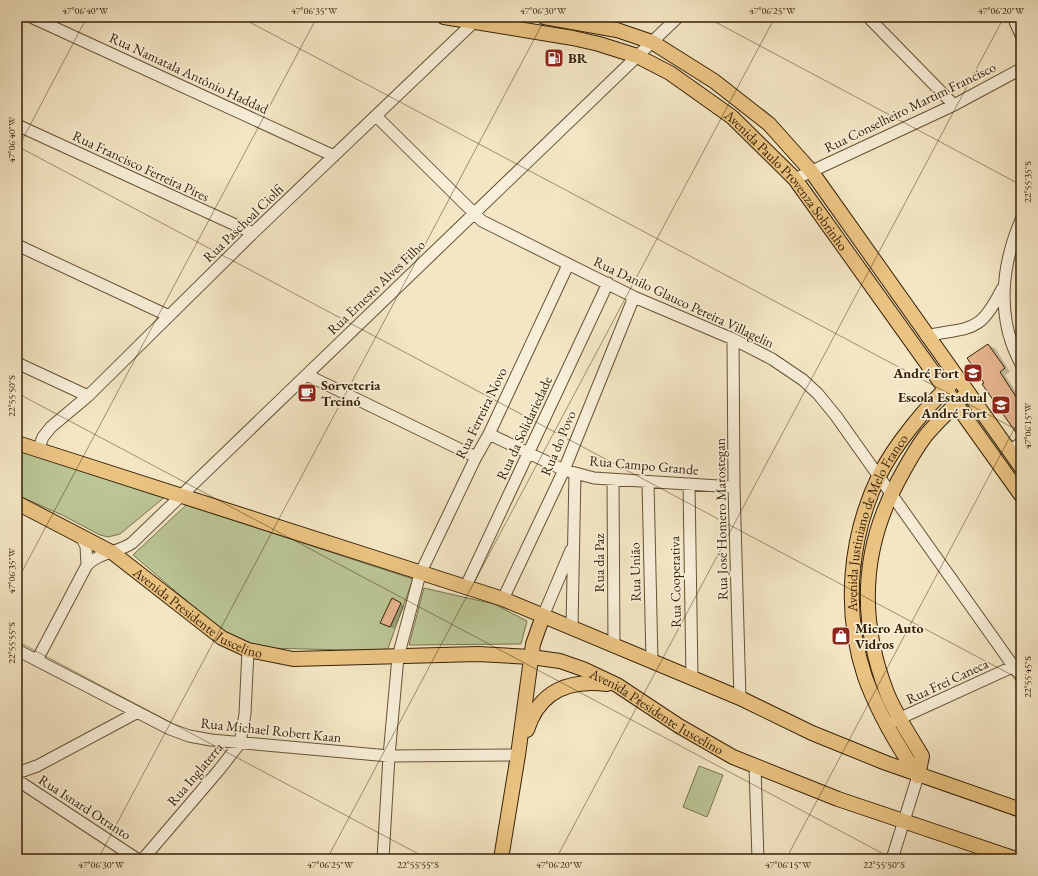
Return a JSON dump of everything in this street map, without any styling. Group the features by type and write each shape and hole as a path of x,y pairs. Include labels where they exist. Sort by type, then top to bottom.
{"main road":[{"name":"Avenida Paulo Provenza Sobrinho","path":"444,17 573,38 599,44 637,56 670,74 732,117 795,179 1021,495"},
{"name":"Avenida Paulo Provenza Sobrinho","path":"544,17 617,30 652,42 681,58 742,102 769,124 811,171 926,336 1021,467"},
{"name":"Avenida Justiniano de Melo Franco","path":"918,776 885,723 865,676 853,619 851,588 855,550 867,507 879,476 910,430 957,378"},
{"name":"Avenida Justiniano de Melo Franco","path":"918,776 922,756 900,719 887,693 876,659 869,627 867,592 871,553 891,494 908,460 927,434 967,392"},
{"path":"17,443 420,574 466,586 503,599 740,698 812,733 918,776 1021,810"},
{"name":"Avenida Presidente Juscelino","path":"17,503 113,553 222,638 248,650 293,659 478,654 531,657 560,661 583,669 617,685 701,740 755,767 838,799 1016,859"},
{"path":"501,859 518,755 533,644 543,616"},
{"path":"518,755 532,716 546,698 554,692 565,686 591,682 617,685"},
{"path":"886,763 900,749"}],"street":[{"name":"Rua Namatala Antônio Haddad","path":"31,17 334,156"},
{"name":"Rua Ernesto Alves Filho","path":"87,565 96,557 113,553 132,543 307,375 472,213 678,17"},
{"path":"868,17 954,105"},
{"path":"1013,17 1021,35"},
{"name":"Rua Paschoal Ciolfi","path":"38,450 43,437 51,427 88,396 253,233 474,22"},
{"name":"Rua Conselheiro Martim Francisco","path":"795,179 954,105 1021,69"},
{"name":"Rua Danilo Glauco Pereira Villagelin","path":"376,116 472,213 482,221 507,235 634,297 733,339 772,359 803,380 818,394 836,416 891,494 1017,664 1021,677"},
{"name":"Rua Francisco Ferreira Pires","path":"17,125 253,233"},
{"path":"1021,220 1015,235 1004,285 1003,310 1006,326 1021,364"},
{"path":"17,246 169,316"},
{"name":"Rua Ferreira Novo","path":"420,574 476,456 489,434 568,265"},
{"name":"Rua da Solidariedade","path":"466,586 608,284"},
{"path":"926,336 972,327 980,322 991,309 1004,285"},
{"name":"Rua do Povo","path":"503,599 564,470 634,297"},
{"name":"Rua José Homero Marostegan","path":"733,339 734,487 740,698"},
{"path":"17,363 88,396"},
{"path":"307,375 476,456"},
{"name":"Rua Campo Grande","path":"489,434 564,470 575,473 613,480 734,487"},
{"path":"1009,451 1021,443"},
{"name":"Rua do Povo","path":"572,627 575,473"},
{"name":"Rua da Paz","path":"613,480 614,646"},
{"name":"Rua União","path":"648,482 652,662"},
{"name":"Rua Cooperativa","path":"689,484 692,678"},
{"path":"37,660 87,565 86,546 80,535"},
{"path":"543,616 573,544"},
{"path":"383,859 389,756 398,656 420,574"},
{"name":"Rua Michael Robert Kaan","path":"17,650 170,729 189,736 240,743 389,756 518,755"},
{"name":"Rua Inglaterra","path":"143,859 219,770 240,743 245,714 248,650"},
{"name":"Rua Frei Caneca","path":"885,723 900,719 1017,664"},
{"path":"17,773 37,766 138,712"},
{"path":"755,767 758,859"},
{"path":"892,859 918,776"},
{"name":"Rua Isnard Otranto","path":"17,780 137,859"}],"green space":[{"path":"17,450 166,496 120,534 108,537 100,535 62,515 17,495"},
{"path":"186,505 413,579 387,651 264,648 244,642 221,630 133,555"},
{"path":"424,588 494,604 527,621 521,644 409,645"},
{"path":"699,766 723,775 707,817 683,807"}],"building":[{"path":"988,344 1005,368 1000,372 1020,403 1017,405 1021,411 1021,436 1019,437 982,384 984,383 967,358"},
{"path":"392,598 401,603 390,627 380,623"}],"place":[{"name":"BR","path":"554,58"},
{"name":"André Fort","path":"973,373"},
{"name":"Sorveteria Treinó","path":"307,393"},
{"name":"Escola Estadual André Fort","path":"1001,405"},
{"name":"Micro Auto Vidros","path":"841,636"}]}
